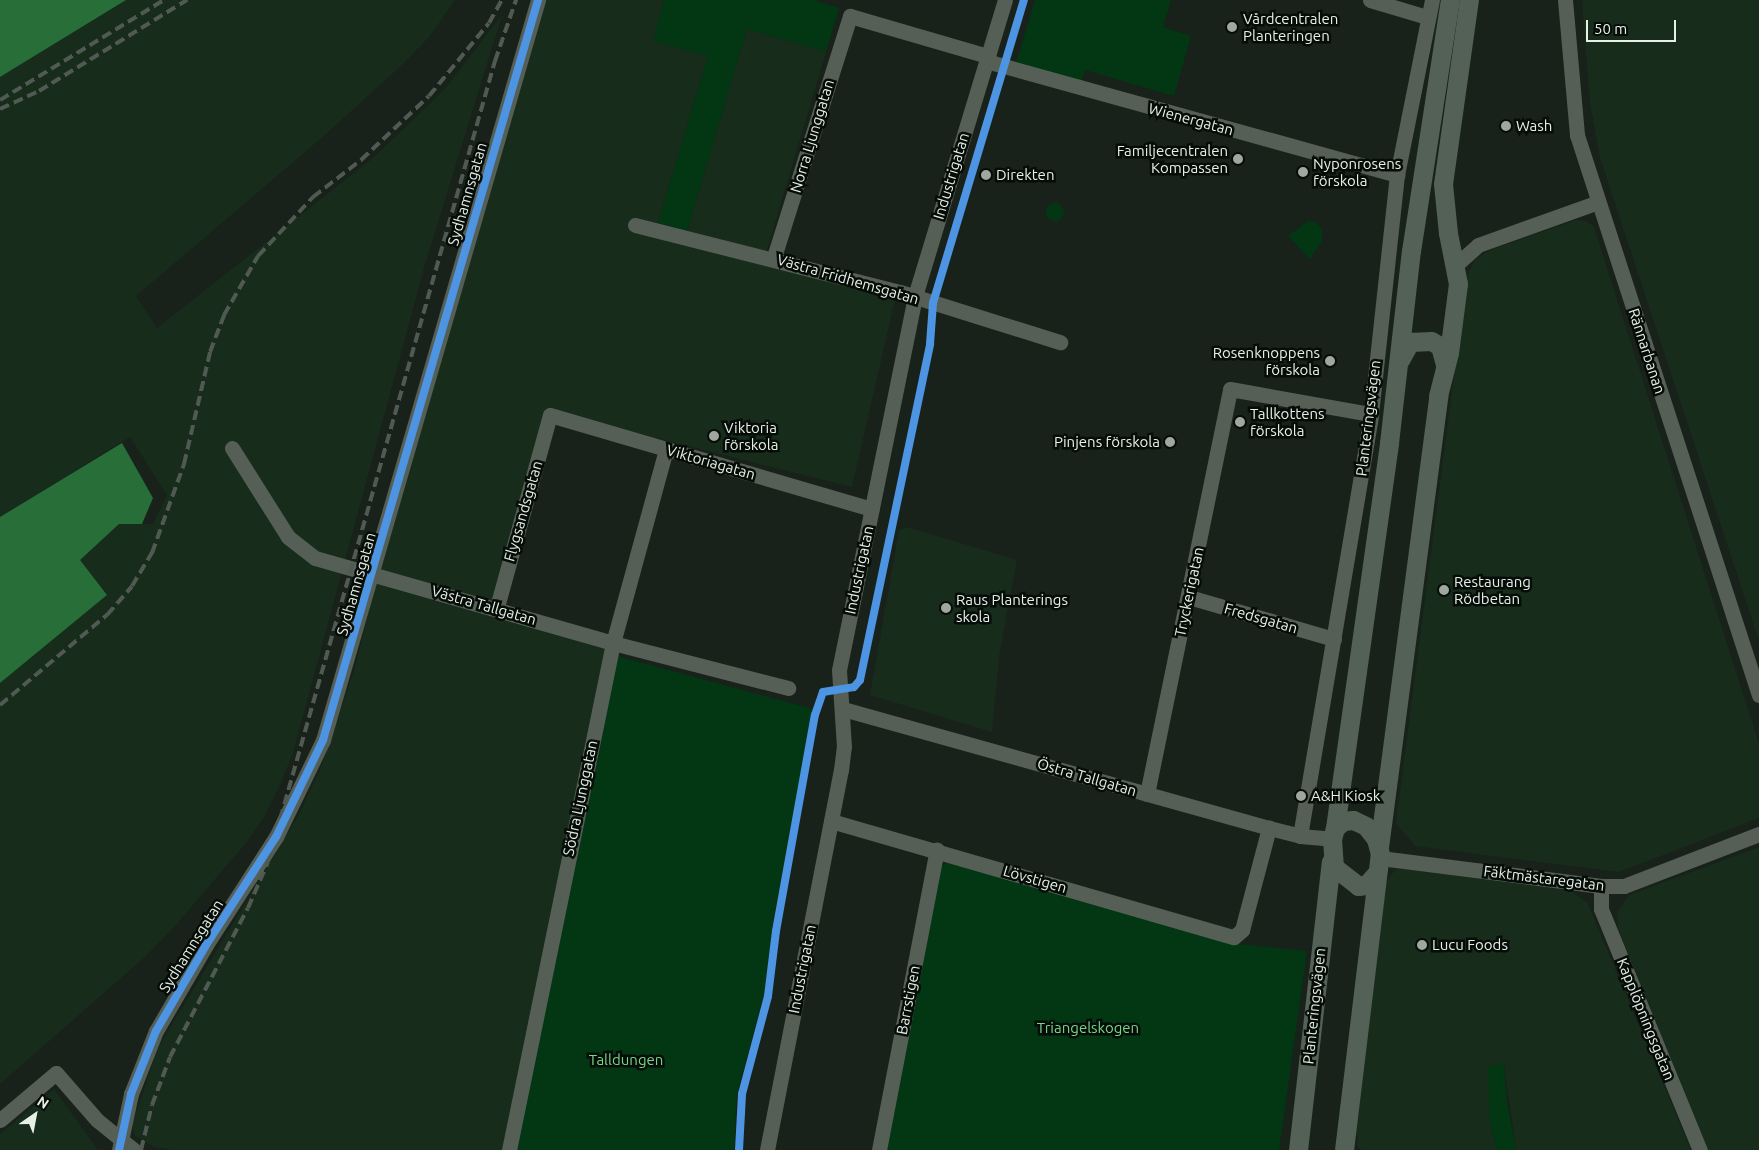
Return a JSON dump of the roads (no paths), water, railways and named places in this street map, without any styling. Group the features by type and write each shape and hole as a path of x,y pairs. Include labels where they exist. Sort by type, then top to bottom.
{"main road":[{"name":"Planteringsvägen","path":"1334,834 1398,368 1411,250 1450,0"},
{"path":"1344,1150 1437,406 1446,367 1458,284 1457,264 1448,232 1443,184 1469,0"},
{"path":"1398,368 1405,348 1413,340 1436,343 1442,351 1446,367"},
{"path":"1353,820 1366,826 1379,860 1366,884 1358,886 1338,873 1331,862 1334,834 1343,821 1353,820"},
{"name":"Planteringsvägen","path":"1298,1150 1331,862"}],"street":[{"name":"Sydhamnsgatan","path":"120,1146 131,1094 156,1031 206,944 276,837 314,764 374,574 538,0"},
{"name":"Industrigatan","path":"767,1150 844,747 839,670 915,296 1005,0"},
{"path":"1370,0 1427,17"},
{"name":"Planteringsvägen","path":"1300,836 1371,414 1397,175 1427,17 1432,0"},
{"name":"Rännarbanan","path":"1565,0 1572,108 1577,135 1759,695"},
{"name":"Wienergatan","path":"850,16 987,59 1397,175"},
{"name":"Norra Ljunggatan","path":"774,257 850,16"},
{"path":"1457,264 1478,245 1598,202"},
{"name":"Västra Fridhemsgatan","path":"635,225 755,257 774,257 915,296 1060,342"},
{"name":"Tryckerigatan","path":"1147,794 1189,597 1230,389 1371,414"},
{"name":"Viktoriagatan","path":"550,415 872,509"},
{"name":"Flygsandsgatan","path":"497,607 550,415"},
{"name":"Västra Tallgatan","path":"232,448 288,537 299,548 315,558 497,607 612,643 788,688"},
{"name":"Södra Ljunggatan","path":"509,1150 612,643 666,449"},
{"name":"Fredsgatan","path":"1189,597 1334,639"},
{"name":"Östra Tallgatan","path":"843,709 1300,836 1334,834"},
{"name":"Lövstigen","path":"831,821 1234,937 1238,935 1269,828"},
{"name":"Fäktmästaregatan","path":"1379,860 1601,886 1624,886 1759,834"},
{"name":"Barrstigen","path":"879,1150 937,850"},
{"name":"Kapplöpningsgatan","path":"1601,886 1601,909 1700,1150"},
{"path":"0,1120 56,1073 120,1146 134,1150"}],"railway":[{"path":"0,100 164,0"},
{"path":"0,109 39,91 187,0"},
{"path":"0,705 107,615 132,586 152,553 184,464 210,352 224,315 258,256 313,197 361,160 429,96 489,23 502,0"},
{"path":"141,1150 152,1105 170,1057 248,908 268,862 495,61 516,0"}],"place":[{"name":"Vårdcentralen Planteringen","path":"1232,27"},
{"name":"Wash","path":"1506,126"},
{"name":"Familjecentralen Kompassen","path":"1238,159"},
{"name":"Nyponrosens förskola","path":"1303,172"},
{"name":"Direkten","path":"986,175"},
{"name":"Rosenknoppens förskola","path":"1330,361"},
{"name":"Tallkottens förskola","path":"1240,422"},
{"name":"Viktoria förskola","path":"714,436"},
{"name":"Pinjens förskola","path":"1170,442"},
{"name":"Restaurang Rödbetan","path":"1444,590"},
{"name":"Raus Planterings skola","path":"946,608"},
{"name":"A&H Kiosk","path":"1301,796"},
{"name":"Lucu Foods","path":"1422,945"}],"park label":[{"name":"Triangelskogen","path":"1088,1028"},
{"name":"Talldungen","path":"626,1060"}]}
